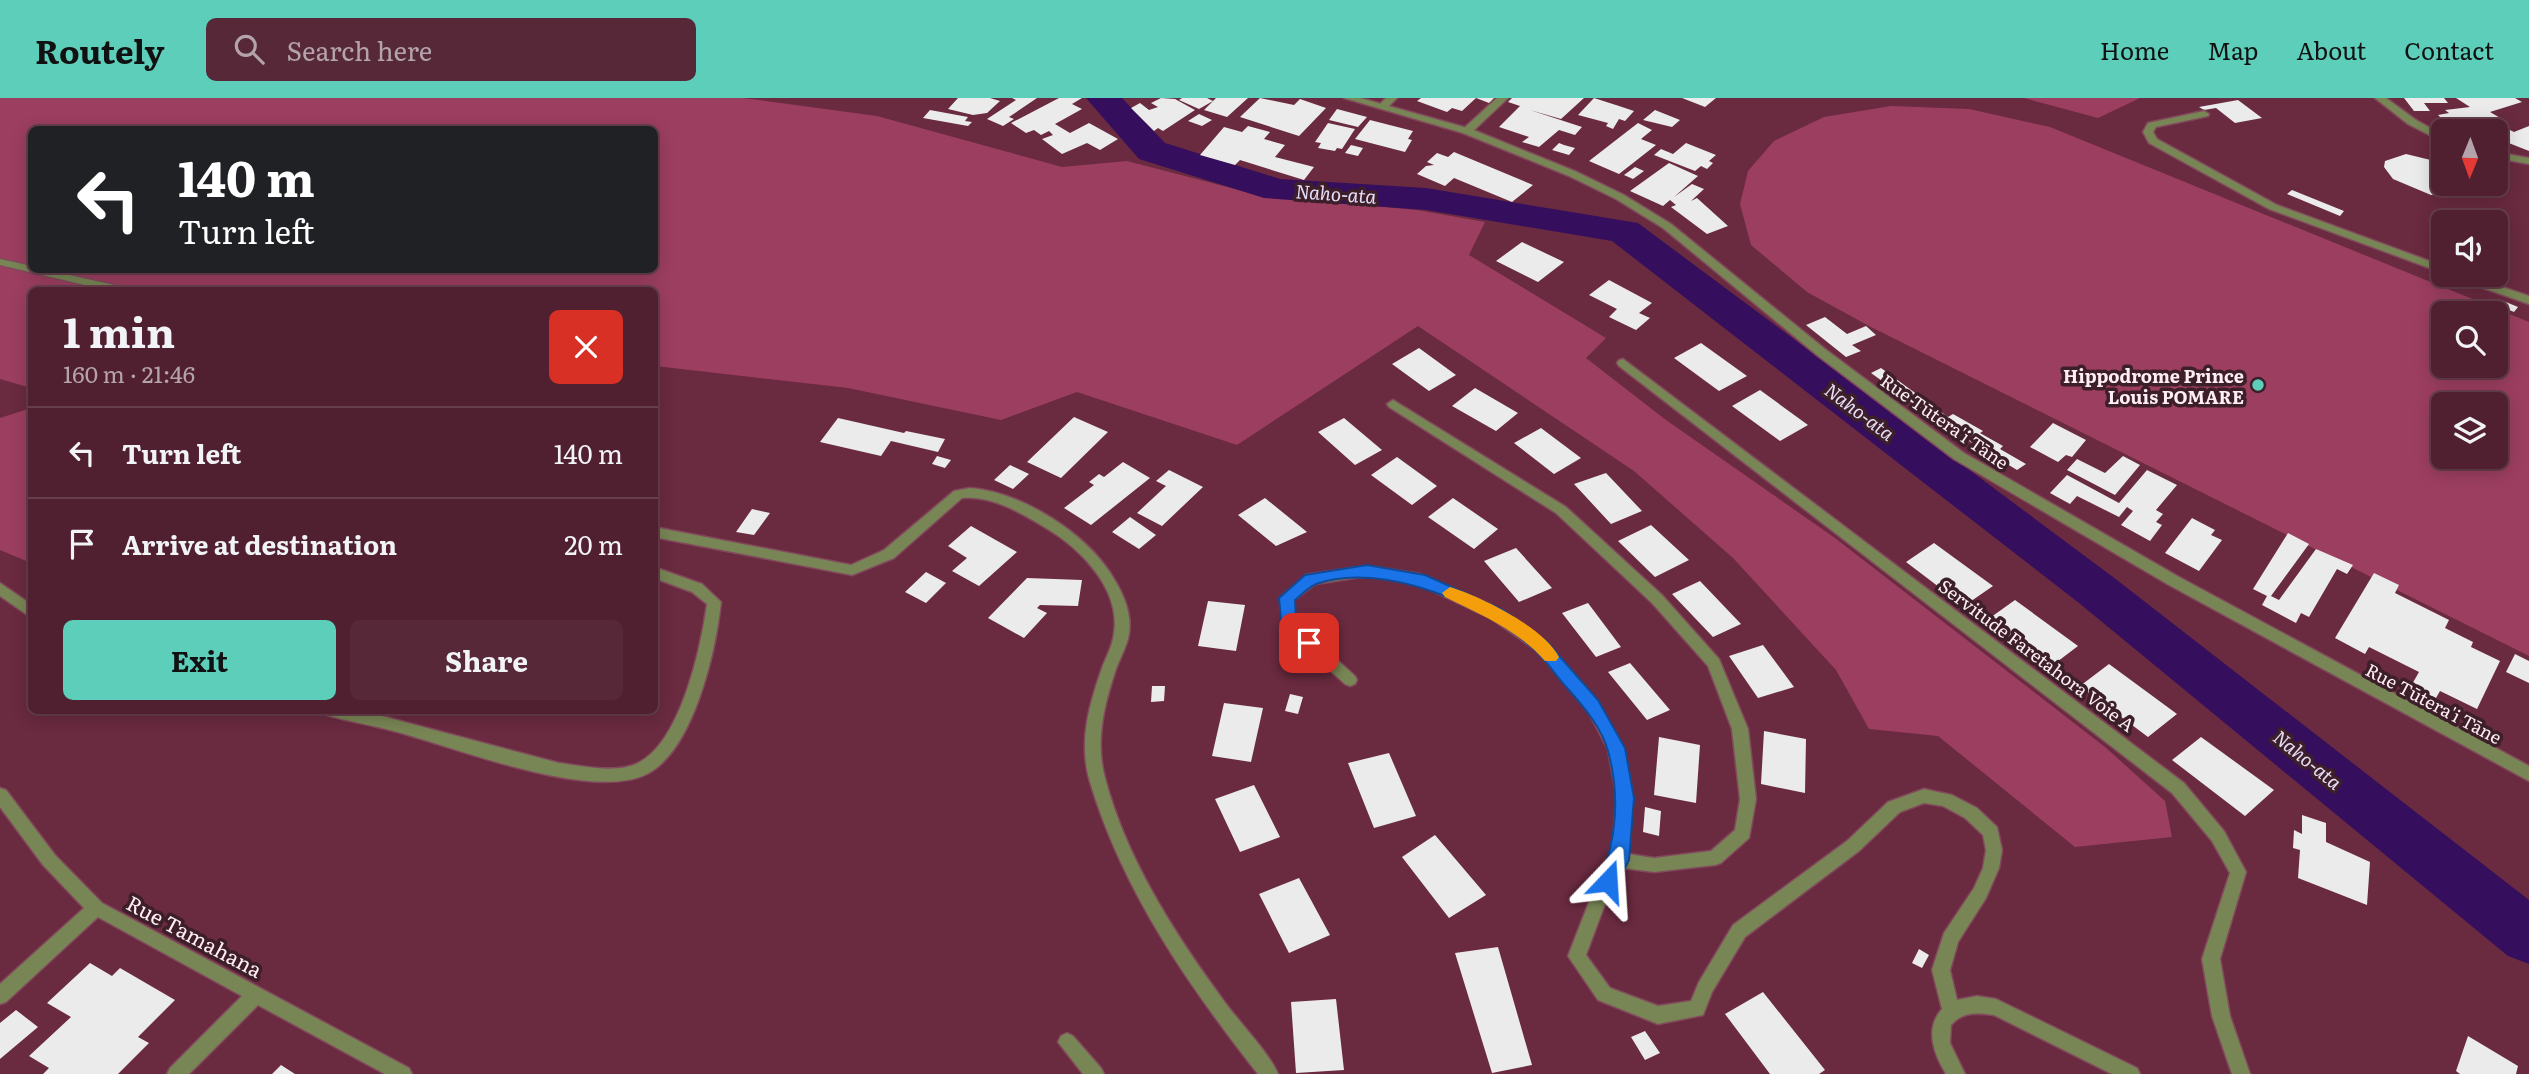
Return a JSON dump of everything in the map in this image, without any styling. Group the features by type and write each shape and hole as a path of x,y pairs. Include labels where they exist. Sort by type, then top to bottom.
{"street":[{"name":"Rue Tūtera'i Tāne","path":"1349,98 1388,102 1467,131 1585,180 1667,226 1886,403 1959,456 2039,505 2529,774"},
{"path":"1467,131 1503,98"},
{"path":"2380,98 2431,132"},
{"path":"2204,114 2152,125 2148,132 2153,141 2273,206 2361,242 2431,266"},
{"path":"2508,157 2529,161"},
{"path":"0,262 28,269"},
{"path":"46,273 105,287"},
{"path":"2491,287 2529,300"},
{"name":"Servitude Faretahora Voie A","path":"1623,363 2178,788 2218,836 2238,872 2211,959 2221,1017 2241,1074"},
{"path":"1393,404 1561,510 1657,599 1714,663 1740,729 1748,800 1743,833 1715,858 1654,865 1619,860"},
{"path":"658,533 852,570 890,554 960,494 983,493 1056,527 1079,546 1100,565 1111,587 1122,631 1096,709 1091,745 1096,777 1121,850 1184,956 1230,1025 1269,1074"},
{"path":"1350,680 1288,624 1287,598 1311,579 1367,571 1420,579 1497,615 1541,646 1592,705 1616,748 1625,798 1619,860 1597,902 1577,956 1604,994 1658,1015 1697,1009 1705,988 1739,931 1853,846 1894,807 1924,796 1946,800 1971,813 1991,832 1994,850 1991,868 1980,893 1950,939 1941,970 1951,1010"},
{"path":"347,714 550,769 612,775 643,769 665,749 698,688 712,625 714,602 697,588 658,573"},
{"path":"0,588 28,609"},
{"name":"Rue Tamahana","path":"0,796 50,859 96,908 403,1074"},
{"path":"0,996 96,908"},
{"path":"176,1074 257,994"},
{"path":"1956,1074 1939,1040 1941,1023 1951,1010 1973,1003 1996,1007 2131,1074"},
{"path":"1067,1042 1095,1074"}],"shaded area":[{"path":"0,98 743,98 877,116 1062,167 1127,161 1262,196 1417,210 1485,222 1469,255 1606,338 1586,358 1666,420 1835,538 2105,747 2165,801 2172,837 2075,847 1938,736 1869,729 1836,670 1733,558 1634,471 1418,326 1237,445 1077,392 1001,420 848,388 658,366 658,287 28,287 28,387 0,379"},
{"path":"2024,98 2140,98 2098,118"},
{"name":"Hippodrome Prince Louis POMARE","path":"1891,106 1969,109 2050,127 2431,282 2431,287 2443,287 2477,301 2431,301 2431,378 2508,378 2508,313 2529,322 2529,656 1869,326 1807,292 1751,245 1740,204 1748,171 1774,141 1824,117"},
{"path":"28,409 28,562 0,550 0,418"}],"building":[{"path":"958,98 990,98 1000,101 987,113 973,115 948,109"},
{"path":"1012,98 1037,98 1009,117 1014,119 1003,126 987,119 1016,100"},
{"path":"1059,98 1082,98 1072,104 1082,109 1055,124 1070,133 1089,123 1118,139 1100,150 1087,143 1062,154 1042,139 1053,135 1049,131 1041,135 1034,130 1026,133 1011,123"},
{"path":"1161,98 1175,99 1195,110 1163,131 1158,128 1154,131 1131,108 1140,103 1149,110 1158,107 1151,103"},
{"path":"1207,98 1213,101 1199,109 1179,100"},
{"path":"1216,98 1248,98 1227,117 1204,110"},
{"path":"1260,98 1294,105 1300,99 1326,108 1299,136 1240,117"},
{"path":"1421,98 1476,98 1462,111 1452,108 1447,112 1417,101"},
{"path":"1476,98 1494,98 1489,103"},
{"path":"1512,98 1584,98 1561,119 1530,110 1582,127 1575,135 1559,130 1539,147 1522,142 1529,137 1499,127 1520,106 1508,102"},
{"path":"1594,98 1634,111 1625,121 1619,119 1613,129 1606,126 1608,123 1578,115"},
{"path":"1682,98 1716,98 1705,107"},
{"path":"2404,98 2444,98 2448,103 2424,103 2430,111 2414,111"},
{"path":"2456,98 2515,98 2522,102 2490,112 2502,119 2442,119 2438,115 2449,113 2445,110 2470,107"},
{"path":"2238,100 2262,118 2235,123 2216,108 2204,110 2199,107"},
{"path":"1337,109 1367,117 1358,127 1329,120"},
{"path":"930,110 968,117 965,121 972,122 968,126 923,118"},
{"path":"1655,110 1680,120 1672,127 1643,120"},
{"path":"1199,114 1212,120 1202,126 1188,121"},
{"path":"1370,120 1413,131 1408,139 1412,140 1405,152 1355,139"},
{"path":"1328,123 1355,129 1342,149 1337,148 1335,151 1318,148 1321,143 1315,142"},
{"path":"1638,123 1652,130 1641,139 1656,145 1619,174 1589,161"},
{"path":"1248,126 1270,132 1264,139 1285,145 1275,157 1314,167 1304,180 1240,160 1235,165 1200,155 1224,127 1242,132"},
{"path":"2529,126 2529,151 2508,143 2508,129 2514,132"},
{"path":"1559,143 1575,148 1569,155 1552,150"},
{"path":"1686,143 1716,155 1709,161 1713,163 1707,169 1701,166 1695,171 1654,155 1661,149 1673,154"},
{"path":"1351,145 1363,148 1358,156 1345,153"},
{"path":"1454,152 1533,185 1512,202 1454,178 1445,186 1417,174 1426,166 1434,165 1427,162 1437,153 1448,157"},
{"path":"2406,154 2431,160 2431,195 2393,179 2384,167 2385,161"},
{"path":"1669,163 1698,176 1674,197 1692,184 1704,189 1691,201 1697,198 1728,226 1707,234 1671,207 1676,205 1670,200 1663,206 1630,191"},
{"path":"1635,167 1644,171 1633,179 1624,175"},
{"path":"2292,190 2344,211 2340,216 2287,194"},
{"path":"1522,242 1564,262 1538,282 1496,261"},
{"path":"1609,280 1652,303 1639,313 1650,318 1636,330 1609,317 1617,309 1589,295"},
{"path":"2508,303 2518,307 2514,312 2508,310"},
{"path":"1825,317 1847,334 1866,326 1876,335 1852,345 1861,351 1846,357 1806,325"},
{"path":"1701,343 1747,376 1719,391 1674,358"},
{"path":"1419,348 1456,375 1429,391 1392,364"},
{"path":"1881,368 1948,417 1953,414 1983,431 1980,433 2003,446 2000,449 2026,464 2017,470 1969,441 1972,438 1955,428 1950,430 1871,373"},
{"path":"1475,388 1518,413 1496,431 1452,406"},
{"path":"1760,390 1808,425 1780,441 1732,406"},
{"path":"1074,417 1108,432 1061,478 1027,462"},
{"path":"838,418 945,439 938,452 891,441 881,456 820,442"},
{"path":"1344,418 1382,450 1355,465 1318,432"},
{"path":"2053,423 2086,440 2072,457 2066,455 2058,462 2030,447"},
{"path":"1541,428 1581,458 1554,474 1514,443"},
{"path":"937,456 951,460 945,468 932,464"},
{"path":"2123,456 2140,465 2115,495 2067,470 2077,459 2105,473"},
{"path":"1397,457 1437,486 1412,505 1371,475"},
{"path":"1123,462 1150,478 1091,525 1064,508 1094,485 1089,482 1099,474 1104,477"},
{"path":"1010,465 1029,474 1013,489 994,480"},
{"path":"1169,470 1203,487 1162,526 1137,513 1166,486 1156,481"},
{"path":"2147,470 2177,485 2156,510 2163,514 2156,522 2162,525 2150,541 2121,525 2133,511 2127,507 2119,517 2077,496 2070,504 2050,493 2067,475 2119,503"},
{"path":"1606,473 1642,511 1611,524 1574,484"},
{"path":"1265,498 1307,532 1276,546 1238,515"},
{"path":"1453,498 1498,529 1474,549 1428,517"},
{"path":"752,509 770,513 754,535 736,532"},
{"path":"1130,517 1156,535 1139,549 1112,532"},
{"path":"2192,518 2215,530 2211,535 2222,540 2199,571 2165,553"},
{"path":"1651,525 1689,560 1655,577 1618,541"},
{"path":"971,526 1017,552 979,586 952,571 967,558 948,546"},
{"path":"2288,533 2309,544 2271,596 2279,600 2316,549 2353,565 2347,574 2337,569 2309,617 2301,613 2296,623 2262,605 2267,596 2253,589"},
{"path":"1934,543 1993,586 1964,606 1906,562"},
{"path":"1516,548 1552,588 1519,602 1484,561"},
{"path":"926,572 946,583 926,603 905,592"},
{"path":"2374,573 2399,585 2395,593 2449,620 2445,628 2473,642 2471,647 2500,661 2477,709 2440,691 2436,698 2411,686 2419,672 2369,647 2365,654 2335,638"},
{"path":"1027,578 1082,580 1078,606 1040,605 1037,608 1047,613 1024,638 988,618"},
{"path":"1700,581 1741,624 1713,637 1672,594"},
{"path":"2015,600 2078,646 2049,668 1987,620"},
{"path":"1208,601 1245,605 1236,651 1198,646"},
{"path":"1588,603 1621,647 1596,657 1562,613"},
{"path":"1763,645 1794,687 1758,698 1729,656"},
{"path":"2515,654 2529,661 2529,683 2506,672"},
{"path":"1630,663 1670,710 1647,720 1608,672"},
{"path":"2109,664 2177,714 2148,737 2080,686"},
{"path":"1152,686 1165,686 1164,701 1151,702"},
{"path":"1290,694 1303,697 1298,714 1285,711"},
{"path":"1224,703 1263,708 1251,762 1212,756"},
{"path":"1764,731 1806,739 1805,793 1761,784"},
{"path":"1659,737 1700,745 1696,803 1654,795"},
{"path":"2201,737 2274,790 2245,816 2172,760"},
{"path":"1389,753 1416,816 1374,828 1348,763"},
{"path":"1254,785 1280,837 1240,852 1215,799"},
{"path":"1645,807 1661,811 1659,836 1643,832"},
{"path":"2302,815 2326,823 2326,842 2370,862 2367,905 2298,878 2300,850 2293,848 2294,830 2302,834"},
{"path":"1435,835 1486,895 1449,918 1402,857"},
{"path":"1299,878 1330,935 1289,953 1259,894"},
{"path":"1498,947 1532,1065 1492,1073 1455,953"},
{"path":"1919,949 1929,955 1922,968 1912,963"},
{"path":"90,963 112,976 120,968 175,1000 138,1037 149,1043 118,1074 43,1074 49,1068 29,1056 71,1017 47,1003"},
{"path":"1763,992 1825,1070 1819,1074 1770,1074 1725,1014"},
{"path":"1336,999 1344,1070 1296,1073 1291,1002"},
{"path":"16,1010 38,1027 0,1059 0,1023"},
{"path":"1645,1031 1660,1053 1645,1060 1631,1037"},
{"path":"2468,1036 2518,1066 2516,1074 2460,1074 2456,1071"},
{"path":"281,1065 295,1074 272,1074"}],"waterway":[{"name":"Naho-ata","path":"1103,98 1152,151 1277,190 1426,199 1624,231 2096,590 2529,936"}],"slow traffic":[{"path":"1450,593 1497,615 1541,646 1550,657"}],"place":[{"name":"Hippodrome Prince Louis POMARE","path":"2258,385"}],"route":[{"path":"1309,643 1288,624 1287,598 1311,579 1367,571 1420,579 1497,615 1541,646 1592,705 1616,748 1625,798 1619,860 1608,881"}]}
